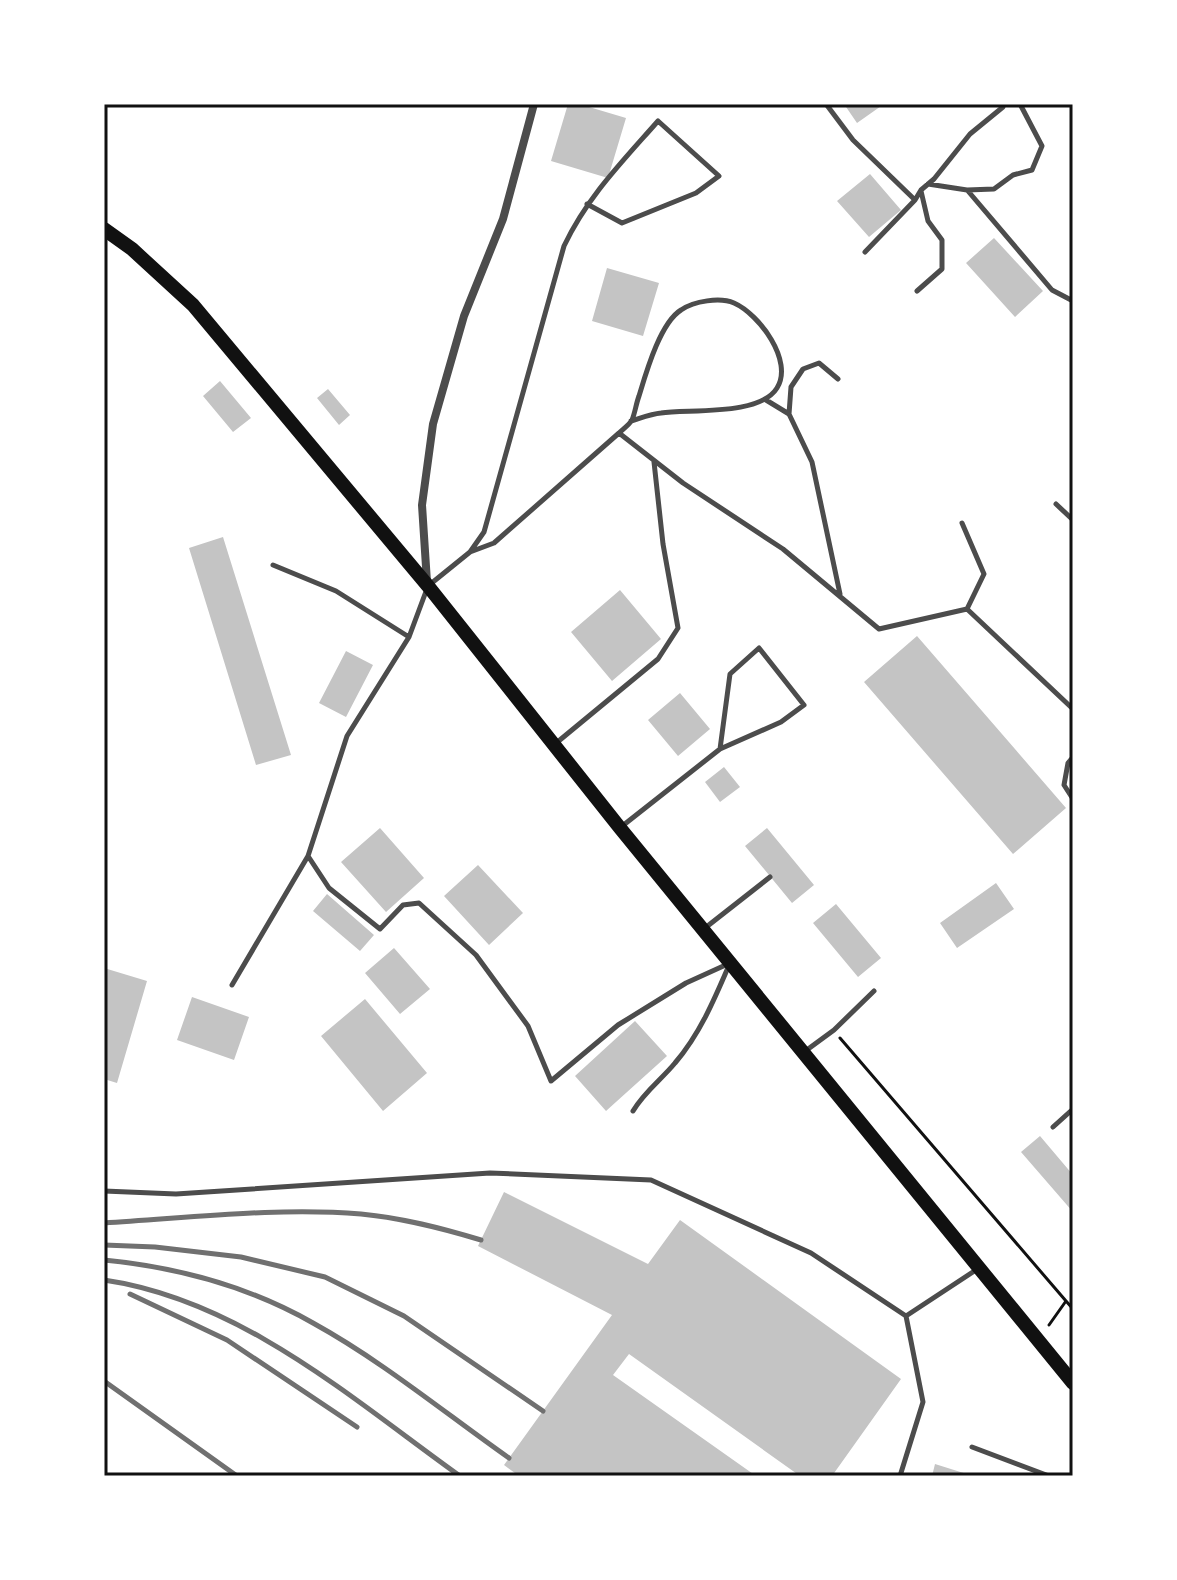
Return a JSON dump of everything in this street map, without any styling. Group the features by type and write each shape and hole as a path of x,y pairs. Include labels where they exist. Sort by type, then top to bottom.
{"main road":[{"path":"104,229 132,249 193,305 428,586 620,828 1073,1383"}],"street":[{"path":"428,586 422,505 433,424 464,316 503,219 534,104"}],"lane":[{"path":"826,104 853,140 915,200"},
{"path":"865,252 915,200 970,134 1003,104"},
{"path":"928,184 967,190 994,189 1013,175 1032,170 1042,146 1020,104"},
{"path":"232,985 308,856 347,736 409,637 428,586 470,552 484,532 564,246 587,204 658,121 719,176 696,193 622,223 587,204"},
{"path":"917,291 942,269 942,240 928,221 921,190"},
{"path":"967,190 1052,290 1073,301"},
{"path":"470,552 494,543 631,421 658,342 681,310 698,303 731,302 750,312 777,349 781,371 778,387 766,400 750,406 660,413 631,421"},
{"path":"838,379 819,363 803,369 791,387 789,414 812,462 841,595"},
{"path":"778,387 791,387"},
{"path":"766,400 789,414"},
{"path":"619,433 683,483 783,549 879,629 967,609"},
{"path":"555,744 658,659 678,628 663,544 654,461"},
{"path":"1056,504 1073,520"},
{"path":"962,523 984,574 967,609"},
{"path":"273,565 336,591 409,637"},
{"path":"967,609 1073,709"},
{"path":"620,828 720,749 781,722 804,705 759,648 730,674 720,749"},
{"path":"1073,757 1068,763 1064,785 1073,799"},
{"path":"308,856 329,888 380,929 403,905 419,903 476,955 528,1026 551,1081 618,1025 686,983 730,963"},
{"path":"703,929 770,877"},
{"path":"633,1111 643,1094 675,1063 705,1019 730,963"},
{"path":"804,1052 834,1030 874,991"},
{"path":"1053,1127 1073,1109"},
{"path":"104,1191 176,1194 490,1173 651,1180 811,1253 906,1316 923,1402 900,1476"},
{"path":"906,1316 979,1268"},
{"path":"972,1447 1049,1476"}],"path":[{"path":"834,1030 1073,1309"},
{"path":"1049,1325 1066,1301"}],"building":[{"path":"568,104 579,104 626,118 608,178 551,161"},
{"path":"844,104 884,104 857,123"},
{"path":"870,174 901,210 869,237 837,201"},
{"path":"994,238 1043,291 1015,317 966,263"},
{"path":"607,268 659,283 643,336 592,321"},
{"path":"220,381 251,418 233,432 203,396"},
{"path":"328,389 350,415 339,425 317,398"},
{"path":"223,537 291,755 256,765 189,548"},
{"path":"620,590 661,639 612,681 571,632"},
{"path":"917,636 1066,808 1013,854 864,682"},
{"path":"346,651 373,665 346,717 319,703"},
{"path":"680,693 710,729 678,756 648,720"},
{"path":"724,767 740,787 720,802 705,782"},
{"path":"380,828 424,878 386,912 341,862"},
{"path":"767,828 814,885 792,903 745,846"},
{"path":"478,865 523,913 489,945 444,896"},
{"path":"996,883 1014,909 957,948 940,923"},
{"path":"327,894 374,935 360,951 313,911"},
{"path":"836,904 881,958 858,977 813,923"},
{"path":"394,948 430,989 400,1014 365,973"},
{"path":"104,968 147,981 117,1083 104,1079"},
{"path":"192,997 249,1017 234,1060 177,1040"},
{"path":"365,999 427,1073 383,1111 321,1036"},
{"path":"635,1021 667,1056 606,1111 575,1076"},
{"path":"1040,1136 1073,1175 1073,1212 1021,1152"},
{"path":"504,1192 648,1264 680,1220 901,1379 832,1476 800,1476 629,1354 613,1375 756,1476 519,1476 504,1465 612,1315 478,1246"},
{"path":"935,1464 970,1475 970,1476 932,1476"}],"railway":[{"path":"104,1223 233,1214 329,1212 407,1221 481,1240"},
{"path":"104,1245 155,1247 241,1257 325,1277 404,1316 543,1411"},
{"path":"104,1260 158,1268 212,1281 289,1310 364,1354 509,1458"},
{"path":"104,1280 154,1291 202,1308 248,1330 336,1385 460,1476"},
{"path":"130,1294 227,1340 357,1427"},
{"path":"104,1381 237,1476"}]}
